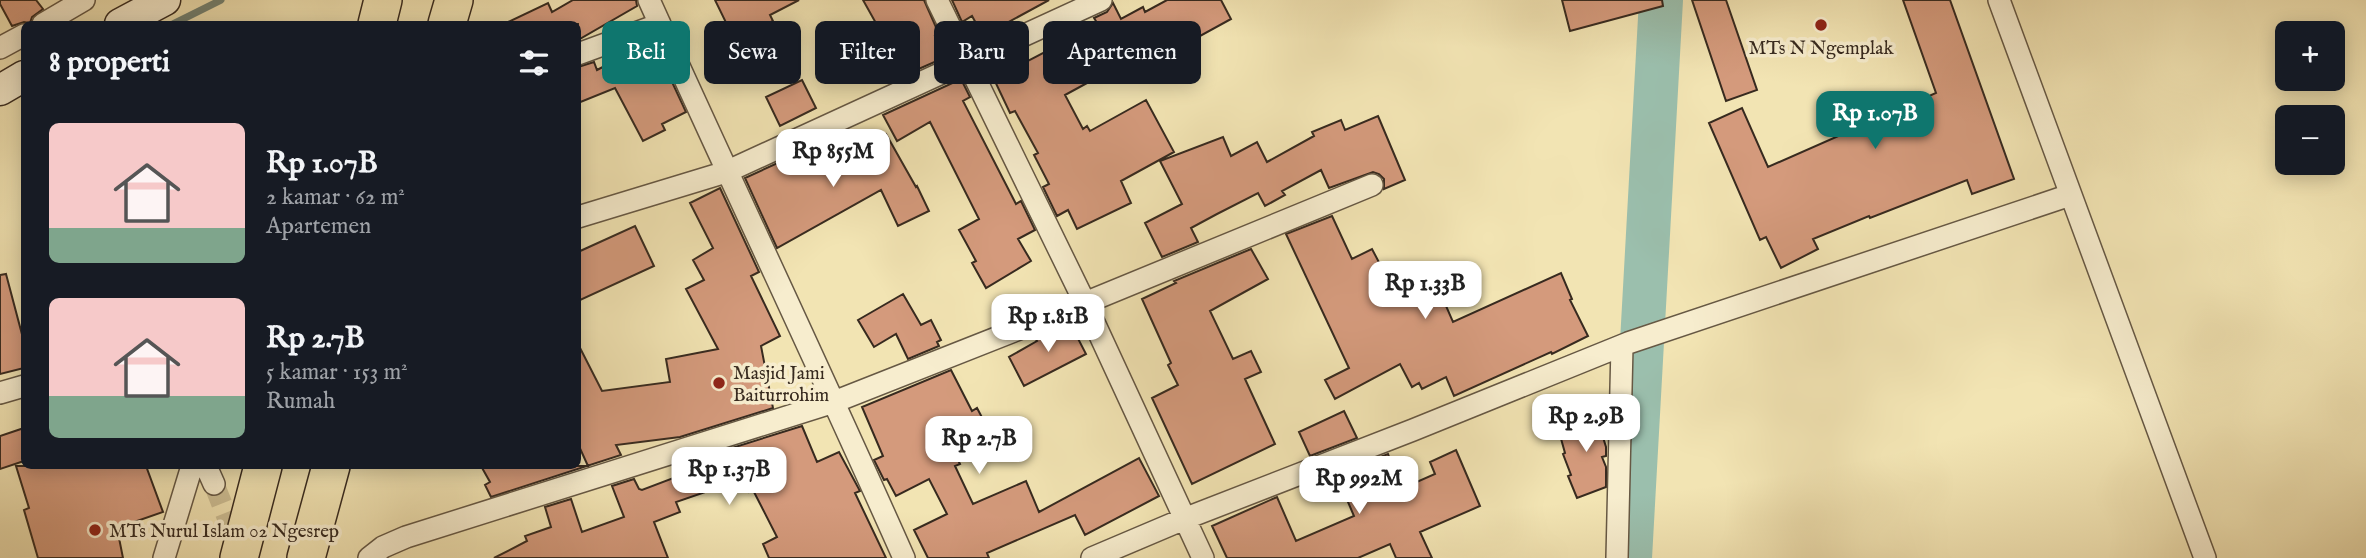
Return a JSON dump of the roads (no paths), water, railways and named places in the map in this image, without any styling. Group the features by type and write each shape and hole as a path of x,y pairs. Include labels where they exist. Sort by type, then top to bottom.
{"highway":[{"path":"378,21 383,0"},
{"path":"448,21 454,0"},
{"path":"239,558 262,469"},
{"path":"306,558 330,469"}],"main road":[{"path":"126,21 165,0"},
{"path":"0,89 21,78"}],"street":[{"path":"46,21 60,7 84,0"},
{"path":"649,0 659,21"},
{"path":"937,0 948,21"},
{"path":"1029,33 1101,0"},
{"path":"1999,0 2205,558"},
{"path":"0,48 21,37"},
{"path":"581,53 602,45"},
{"path":"581,216 726,172 934,77"},
{"path":"687,84 904,558"},
{"path":"979,84 1085,303 1202,558"},
{"path":"369,558 383,547 406,537 834,401 1085,303 1372,185"},
{"path":"1092,558 1184,519 1660,332 2070,195"},
{"path":"1617,558 1625,345"},
{"path":"0,393 21,387"},
{"path":"164,558 191,469"}],"waterway":[{"path":"179,21 221,0"},
{"path":"1630,558 1661,0"}],"tunnel":[{"path":"214,484 239,547"}],"place":[{"name":"MTs N Ngemplak","path":"1821,25"},
{"name":"Masjid Jami Baiturrohim","path":"719,383"},
{"name":"MTs Nurul Islam 02 Ngesrep","path":"95,530"}]}
